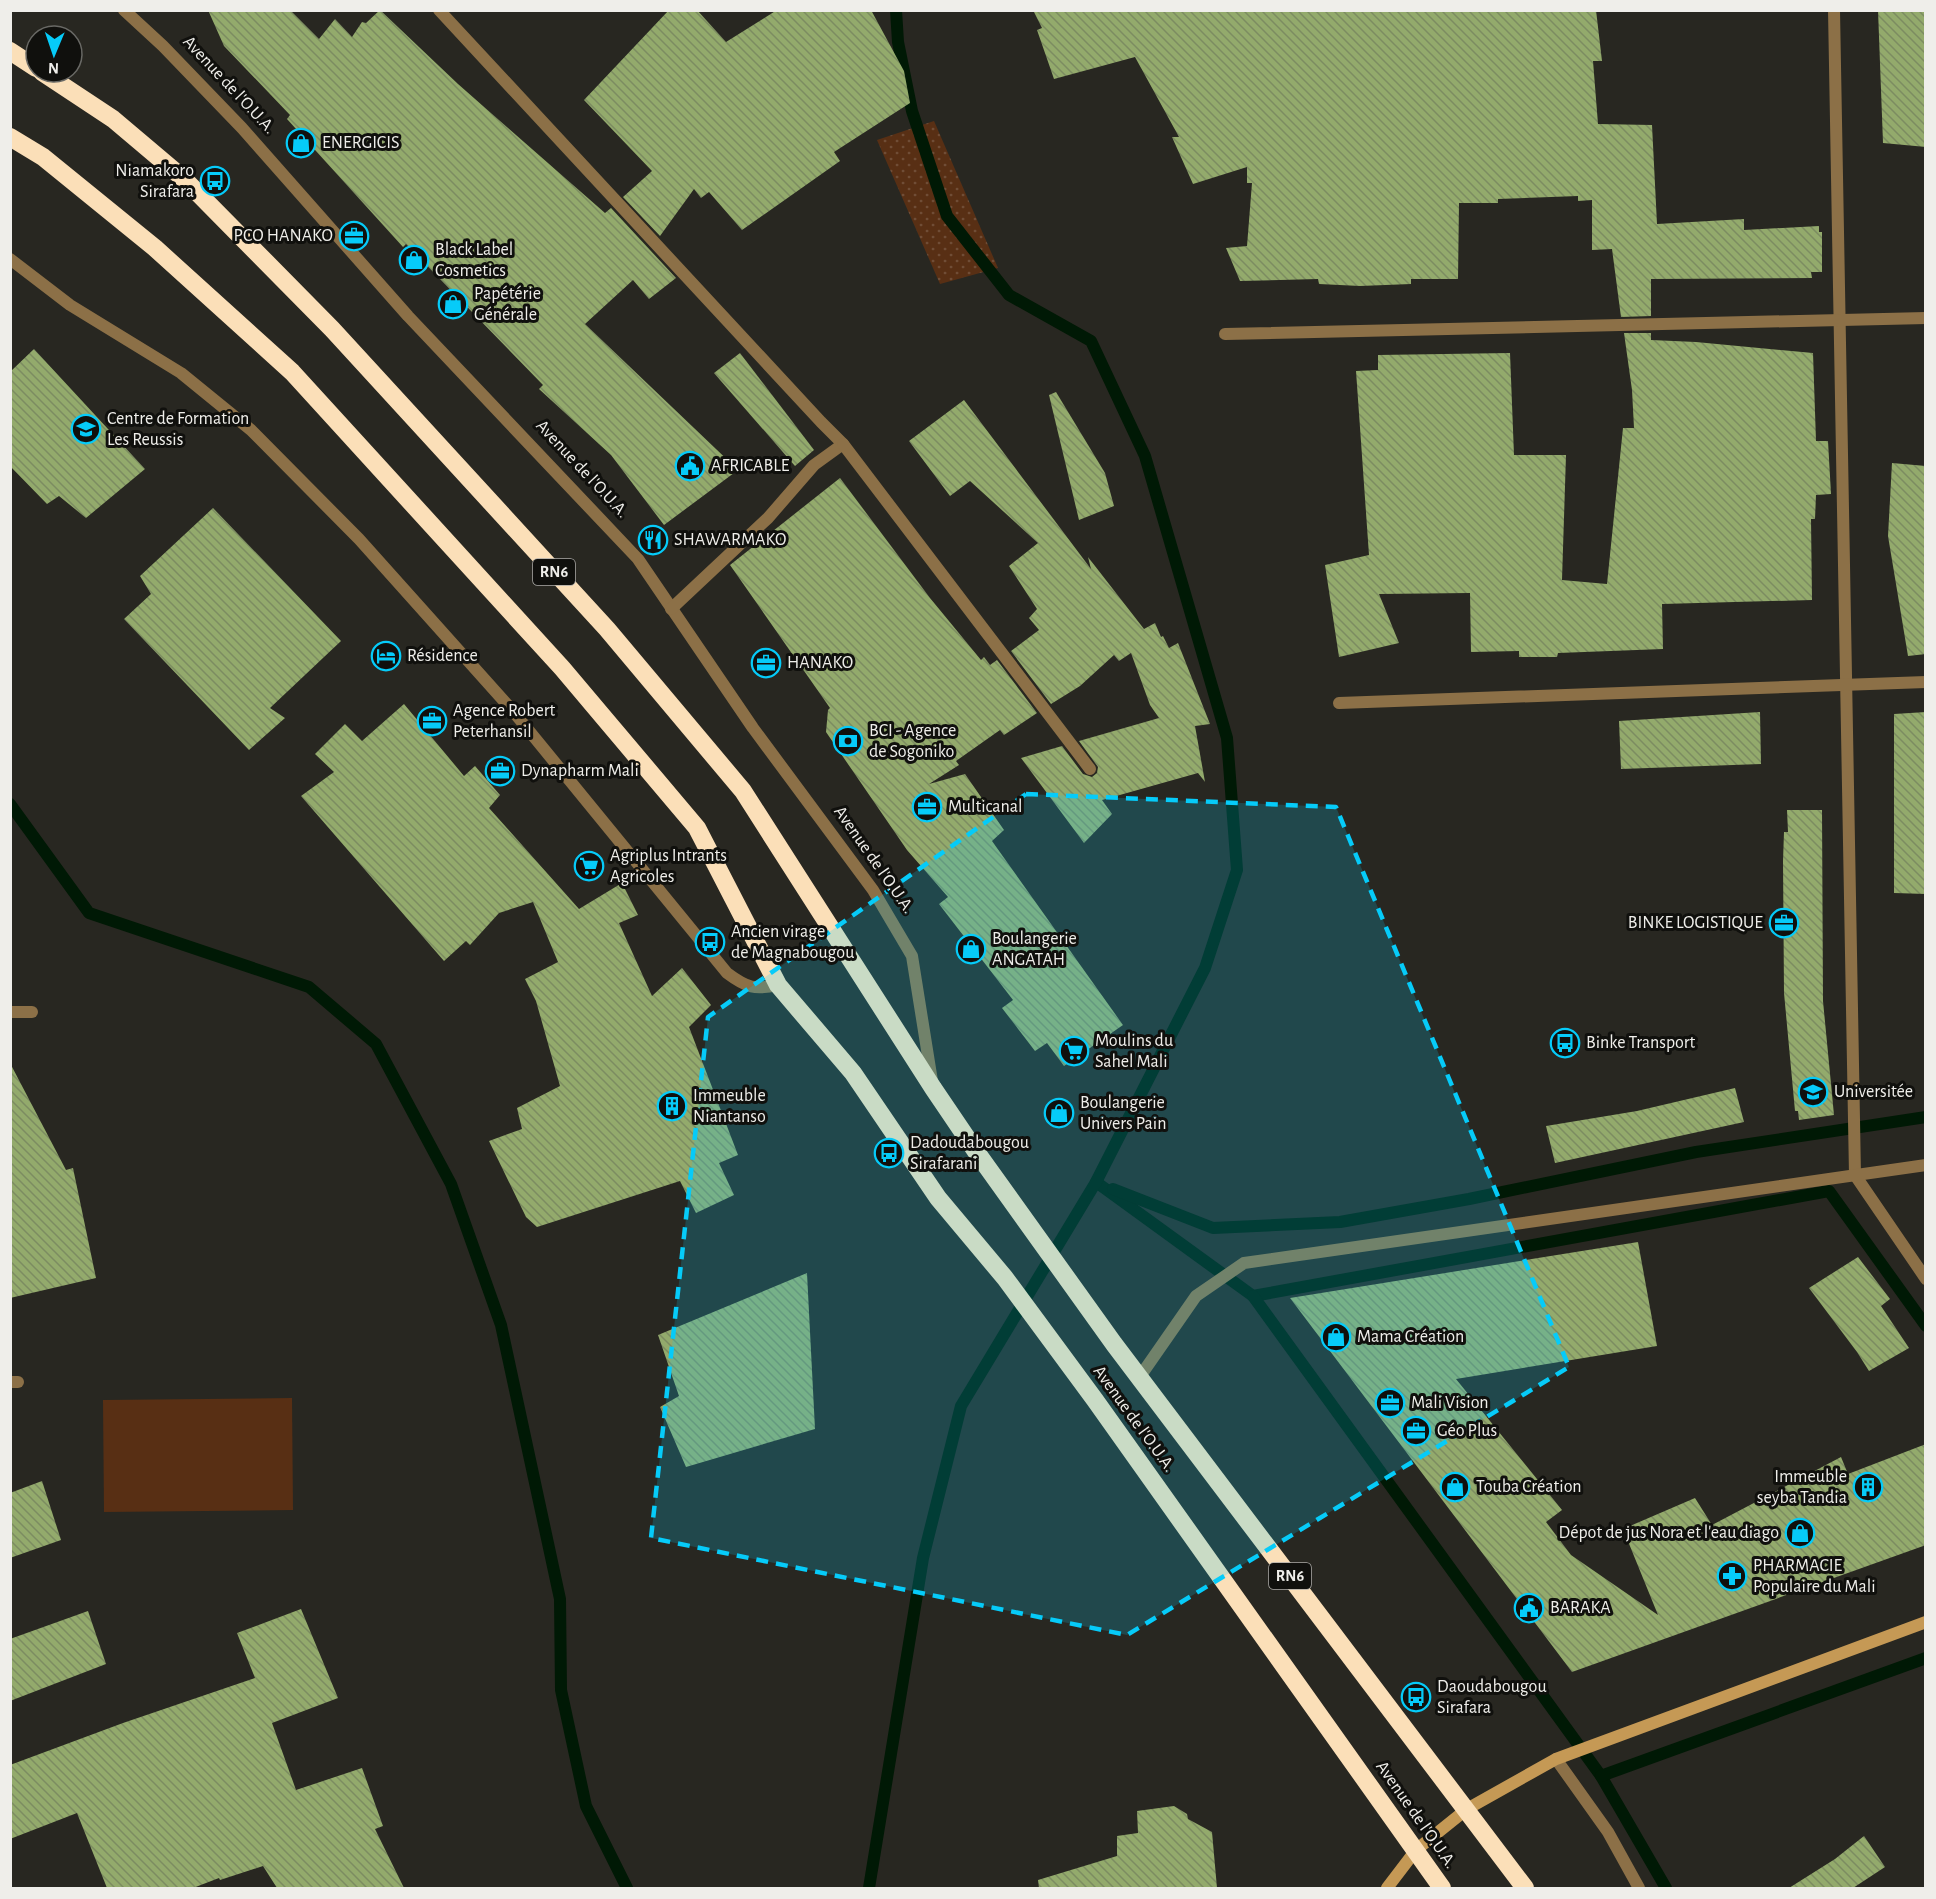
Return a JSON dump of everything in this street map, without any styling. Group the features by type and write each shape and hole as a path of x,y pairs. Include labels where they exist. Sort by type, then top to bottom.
{"highway":[{"path":"10,51 24,60"},
{"name":"Avenue de l'O.U.A.","path":"61,84 113,118 184,179 332,329 607,629 743,791 975,1150 1139,1378 1526,1888"},
{"name":"Avenue de l'O.U.A.","path":"10,136 43,157 155,248 292,372 562,668 697,828 778,985 853,1073 938,1197 1005,1278 1095,1400 1442,1888"}],"street":[{"name":"Avenue de l'O.U.A.","path":"124,10 163,46 242,128 408,316 638,559 753,728 873,890 912,956 933,1088"},
{"path":"439,10 843,444 1090,770"},
{"path":"1834,10 1855,1175 1926,1279"},
{"path":"10,259 70,305 181,373 251,430 359,539 512,710 727,974 742,985 760,989 778,985"},
{"path":"1225,333 1926,318"},
{"path":"671,609 768,518 814,465 843,444"},
{"path":"1339,703 1926,682"},
{"path":"10,1012 32,1012"},
{"path":"1139,1378 1196,1296 1244,1263 1926,1165"},
{"path":"1387,1888 1416,1850 1467,1809 1556,1760 1926,1622"},
{"path":"1556,1760 1608,1832 1639,1888"}],"highlighted area":[{"path":"1026,794 1336,807 1569,1367 1127,1635 651,1538 708,1017"}],"shaded area":[{"path":"934,121 998,268 940,284 877,140"},
{"path":"292,1398 293,1510 104,1512 103,1400"}],"building":[{"path":"208,10 290,10 319,39 335,19 352,37 362,22 366,23 380,10 458,84 605,213 611,208 676,278 649,299 633,280 585,324 738,470 664,525 611,455 539,389 543,385 406,244 403,247 287,119 290,115 224,46"},
{"path":"669,10 697,10 726,42 777,10 871,10 904,71 910,103 834,152 840,161 742,230 709,192 701,198 694,189 660,236 623,197 652,171 584,100"},
{"path":"1033,10 1596,10 1602,61 1593,61 1598,124 1652,125 1657,224 1744,219 1744,230 1819,226 1819,232 1822,232 1822,272 1811,272 1812,278 1651,279 1651,316 1621,317 1612,249 1592,250 1592,200 1578,201 1578,196 1498,199 1498,203 1459,203 1458,279 1411,279 1411,284 1360,286 1319,284 1318,279 1240,281 1226,248 1247,246 1252,183 1247,183 1247,167 1193,184 1172,137 1179,137 1135,57 1054,79 1037,30 1042,28"},
{"path":"1878,10 1926,10 1926,147 1883,143"},
{"path":"1624,333 1651,333 1651,340 1813,353 1816,441 1828,441 1831,494 1816,495 1815,519 1811,519 1812,600 1662,604 1663,649 1558,653 1557,657 1519,657 1519,651 1471,652 1470,593 1379,594 1399,643 1339,657 1325,565 1369,555 1356,371 1378,370 1378,355 1510,353 1514,455 1566,455 1562,580 1607,584 1623,428 1634,428 1632,390"},
{"path":"34,349 145,469 86,518 59,496 47,504 10,466 10,372"},
{"path":"740,353 814,450 795,466 714,373"},
{"path":"1056,392 1105,473 1114,506 1079,520 1049,395"},
{"path":"964,400 1091,569 1088,557 1144,629 1155,623 1169,648 1178,643 1210,724 1195,726 1205,782 1198,773 1102,800 1112,814 1084,843 1021,758 1062,746 1083,774 1092,777 1097,773 1098,767 1079,741 1159,718 1150,705 1131,653 1119,661 1114,655 1080,686 1051,704 1011,651 1039,630 1029,618 1037,609 1009,566 1038,543 970,481 950,496 909,441"},
{"path":"1892,463 1926,466 1926,654 1908,656 1888,536"},
{"path":"840,478 930,598 981,660 984,657 990,665 997,660 1037,713 1004,735 1000,730 956,761 959,765 929,784 965,774 1004,830 992,841 1123,1025 1064,1066 1047,1043 1035,1051 1002,1008 1013,1000 939,904 948,897 907,850 826,732 830,708 730,565"},
{"path":"213,508 341,641 270,708 285,718 249,750 124,619 151,594 140,576"},
{"path":"404,704 464,776 475,766 500,795 489,808 579,909 622,883 638,915 619,923 652,996 682,968 711,1005 689,1027 738,1155 719,1163 734,1195 696,1213 680,1181 537,1227 526,1217 489,1141 522,1129 517,1108 560,1086 536,1001 525,979 558,962 533,902 499,913 470,945 466,941 444,961 301,796 334,772 315,754 345,724 362,741"},
{"path":"1760,712 1761,764 1621,769 1619,721"},
{"path":"1926,712 1926,894 1894,893 1894,714"},
{"path":"1787,810 1822,810 1823,1001 1834,1115 1799,1120 1798,1111 1795,1111 1784,993 1783,861 1784,832 1788,832"},
{"path":"10,1063 66,1170 73,1168 96,1278 10,1298"},
{"path":"1735,1088 1744,1122 1555,1163 1546,1126 1637,1111"},
{"name":"Immeuble seyba Tandia","path":"1638,1242 1657,1346 1456,1379 1562,1510 1546,1522 1571,1555 1658,1615 1623,1529 1695,1498 1712,1525 1841,1457 1848,1474 1926,1444 1926,1545 1572,1672 1290,1298"},
{"path":"1858,1257 1890,1299 1881,1306 1909,1348 1869,1371 1809,1288"},
{"path":"807,1273 815,1429 686,1467 660,1407 679,1396 658,1335"},
{"path":"42,1481 61,1540 10,1558 10,1493"},
{"path":"301,1609 338,1698 272,1723 296,1790 362,1768 383,1826 375,1829 404,1888 277,1888 263,1866 193,1888 107,1888 77,1813 10,1839 10,1765 255,1678 237,1633"},
{"path":"88,1611 106,1664 10,1701 10,1639"},
{"path":"1174,1806 1187,1814 1188,1819 1212,1832 1217,1888 1039,1888 1038,1880 1117,1856 1117,1836 1138,1833 1137,1811"},
{"path":"1864,1836 1885,1867 1853,1888 1789,1888 1835,1859"}],"waterway":[{"path":"869,1888 923,1558 961,1406 1096,1182 1205,968 1237,870 1227,738 1145,456 1091,341 1009,295 947,216 912,111 898,42 896,10"},
{"path":"10,804 89,913 309,987 376,1044 451,1184 501,1325 560,1599 561,1690 586,1806 627,1888"},
{"path":"1113,1189 1213,1228 1340,1222 1469,1199 1696,1152 1926,1117"},
{"path":"1096,1182 1253,1296 1829,1191 1926,1326"},
{"path":"1253,1296 1601,1776 1666,1888"},
{"path":"1601,1776 1926,1658"}],"place":[{"name":"ENERGICIS","path":"301,143"},
{"name":"Niamakoro Sirafara","path":"215,181"},
{"name":"PCO HANAKO","path":"354,236"},
{"name":"Black Label Cosmetics","path":"414,260"},
{"name":"Papétérie Générale","path":"453,304"},
{"name":"Centre de Formation Les Reussis","path":"86,429"},
{"name":"AFRICABLE","path":"690,466"},
{"name":"SHAWARMAKO","path":"653,540"},
{"name":"Résidence","path":"386,656"},
{"name":"HANAKO","path":"766,663"},
{"name":"Agence Robert Peterhansil","path":"432,721"},
{"name":"BCI - Agence de Sogoniko","path":"848,741"},
{"name":"Dynapharm Mali","path":"500,771"},
{"name":"Multicanal","path":"927,807"},
{"name":"Agriplus Intrants Agricoles","path":"589,866"},
{"name":"BINKE LOGISTIQUE","path":"1784,923"},
{"name":"Ancien virage de Magnabougou","path":"710,942"},
{"name":"Boulangerie ANGATAH","path":"971,949"},
{"name":"Binke Transport","path":"1565,1043"},
{"name":"Moulins du Sahel Mali","path":"1074,1051"},
{"name":"Universitée","path":"1813,1092"},
{"name":"Immeuble Niantanso","path":"672,1106"},
{"name":"Boulangerie Univers Pain","path":"1059,1113"},
{"name":"Dadoudabougou Sirafarani","path":"889,1153"},
{"name":"Mama Création","path":"1336,1337"},
{"name":"Mali Vision","path":"1390,1403"},
{"name":"Géo Plus","path":"1416,1431"},
{"name":"Touba Création","path":"1455,1487"},
{"name":"Immeuble seyba Tandia","path":"1868,1487"},
{"name":"Dépot de jus Nora et l'eau diago","path":"1800,1533"},
{"name":"PHARMACIE Populaire du Mali","path":"1732,1576"},
{"name":"BARAKA","path":"1529,1608"},
{"name":"Daoudabougou Sirafara","path":"1416,1697"}]}
